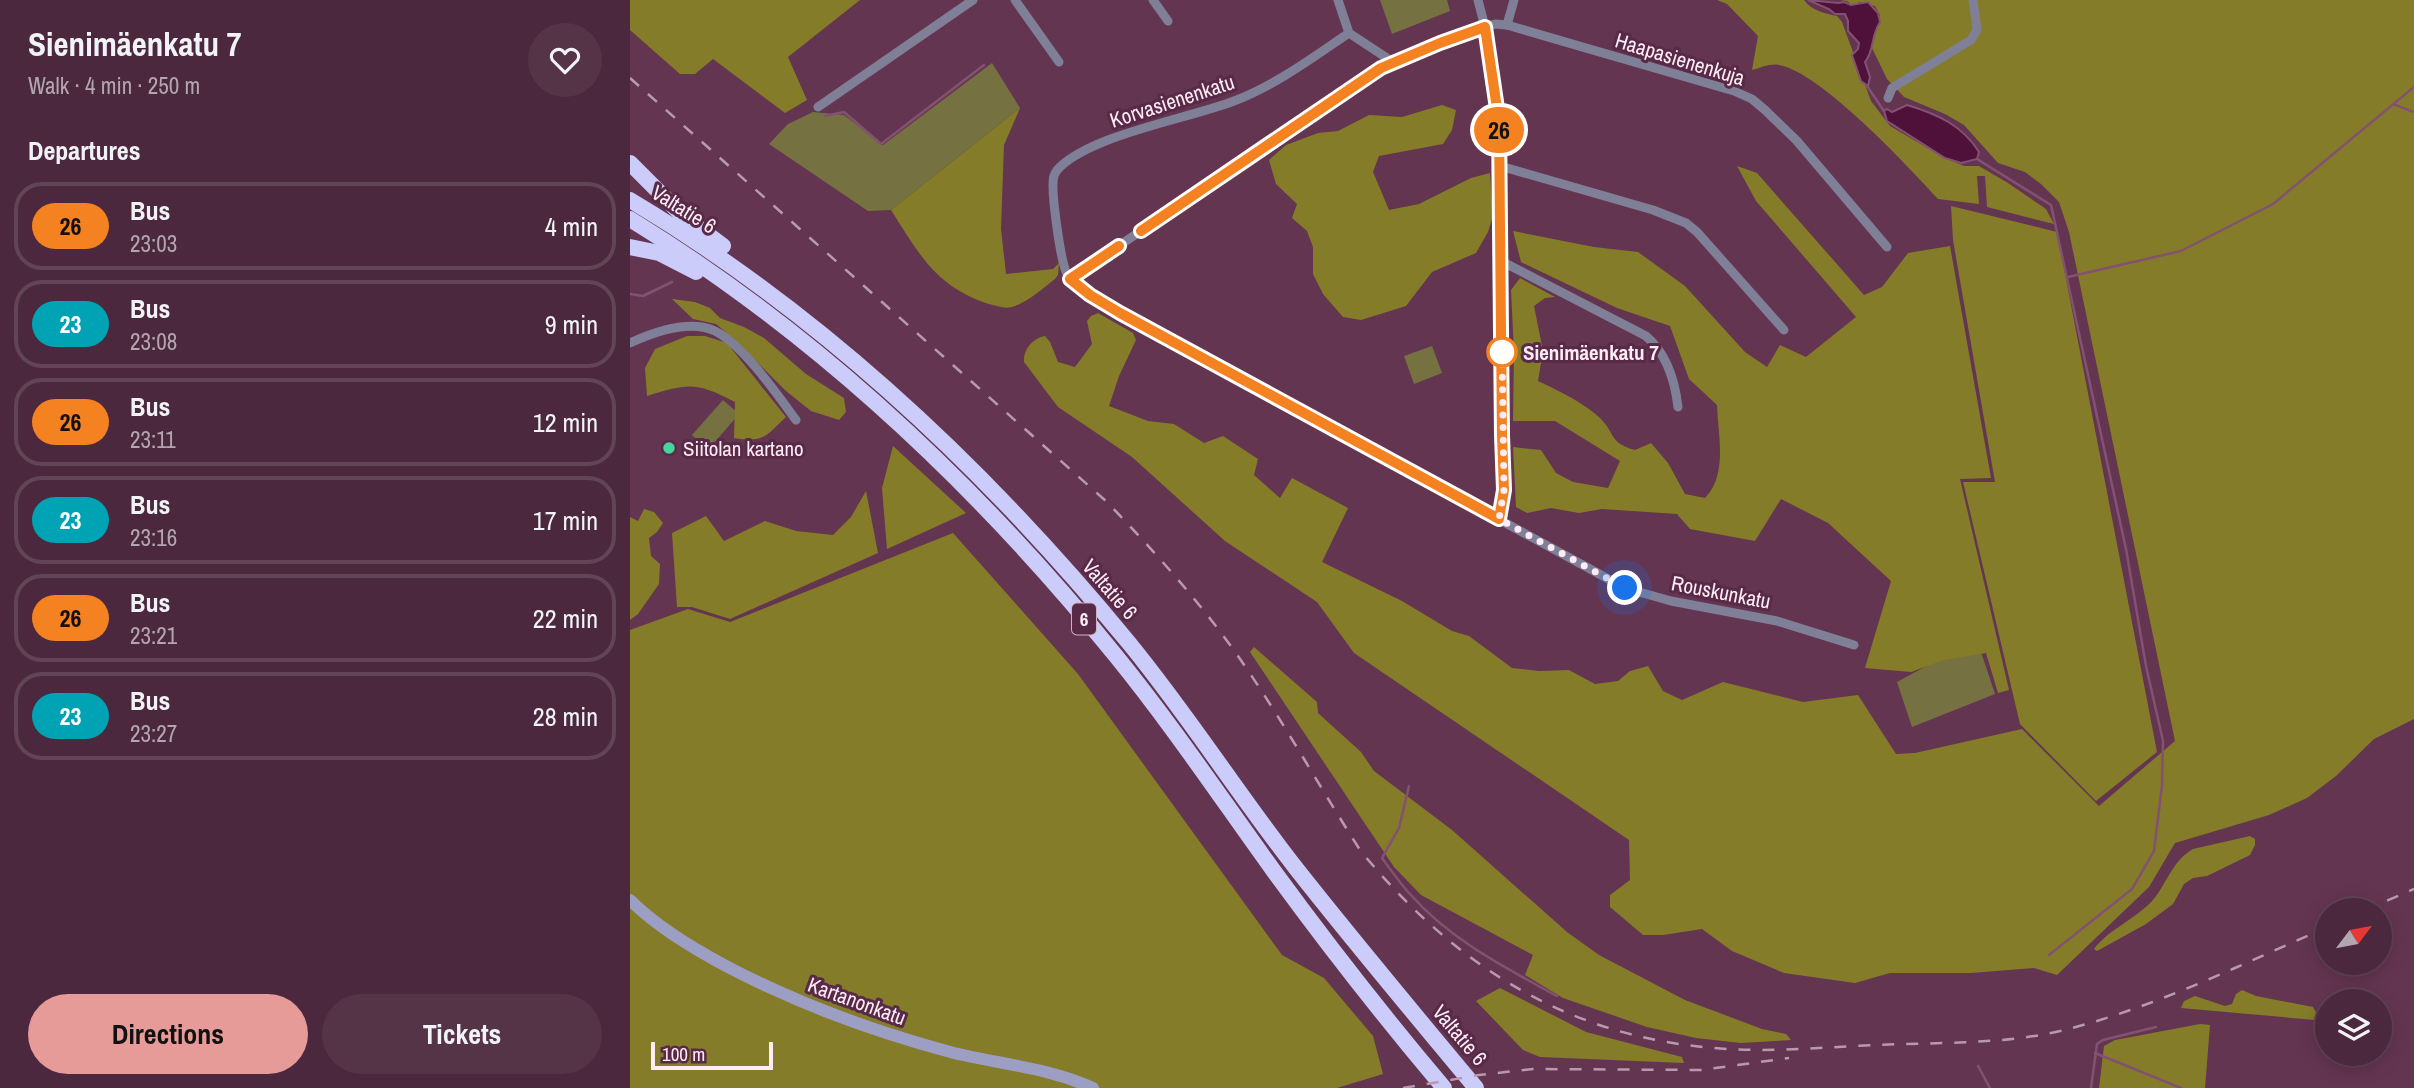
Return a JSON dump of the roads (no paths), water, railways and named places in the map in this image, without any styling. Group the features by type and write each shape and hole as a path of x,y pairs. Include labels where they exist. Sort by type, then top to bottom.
{"highway":[{"path":"630,163 684,217 751,267 778,298"},
{"name":"Valtatie 6","path":"630,200 693,238 832,340 880,382 1016,513 1130,644 1293,864 1476,1088"},
{"name":"Valtatie 6","path":"630,219 719,276 787,327 852,381 1003,525 1116,656 1320,933 1444,1088"},
{"path":"630,247 659,253 687,267 737,298 852,381"},
{"path":"1456,1063 1482,1088"}],"main road":[{"name":"Kartanonkatu","path":"630,900 676,937 702,953 814,1007 885,1033 954,1053 1044,1072 1093,1088"}],"street":[{"path":"818,107 973,0"},
{"path":"1015,0 1059,62"},
{"path":"1153,0 1168,20"},
{"path":"1338,0 1349,33 1393,62"},
{"path":"1478,0 1497,104 1500,166 1504,490 1499,519"},
{"path":"1507,25 1514,0"},
{"path":"1888,98 1892,88 1971,40 1977,30 1973,0"},
{"name":"Haapasienenkuja","path":"1070,279 1325,105 1393,62 1495,24 1507,25 1734,91 1752,99 1797,141 1887,247"},
{"name":"Korvasienenkatu","path":"1070,279 1065,271 1056,216 1054,177 1057,169 1077,155 1105,142 1233,101 1260,89 1349,33"},
{"path":"1500,166 1653,210 1686,223 1784,330"},
{"path":"1501,261 1646,336 1654,343 1667,365 1678,407"},
{"name":"Rouskunkatu","path":"1070,279 1120,313 1625,588 1671,601 1777,621 1854,645"},
{"path":"630,343 661,331 681,327 714,331 744,355 796,420"}],"waterway":[{"path":"825,116 844,112 881,144 984,65"},
{"path":"1867,86 1884,111"},
{"path":"2068,277 2181,251 2273,204 2414,87"},
{"path":"2393,104 2414,112"},
{"path":"1977,159 2051,205 2126,549 2146,666 2163,741 2162,785 2154,851 2132,889 2049,955"},
{"path":"630,294 643,296 672,282"},
{"path":"1409,786 1399,828 1382,858 1409,893 1459,938 1557,996"},
{"path":"2091,1088 2097,1044 2103,1040 2156,1027"},
{"path":"2095,1053 2181,1088"},
{"path":"1978,1066 1990,1088"}],"railway":[{"path":"630,78 1107,502 1176,577 1238,656 1360,850 1396,891 1474,960 1516,987 1561,1010 1609,1028 1660,1041 1714,1048 1796,1049 2000,1040 2048,1033 2105,1019 2202,982 2315,933"},
{"path":"2392,898 2414,889"},
{"path":"1403,1088 1533,1069 1701,1070 1789,1058"}],"place":[{"name":"Sienimäenkatu 7","path":"1502,352"},
{"name":"Siitolan kartano","path":"669,448"}]}
